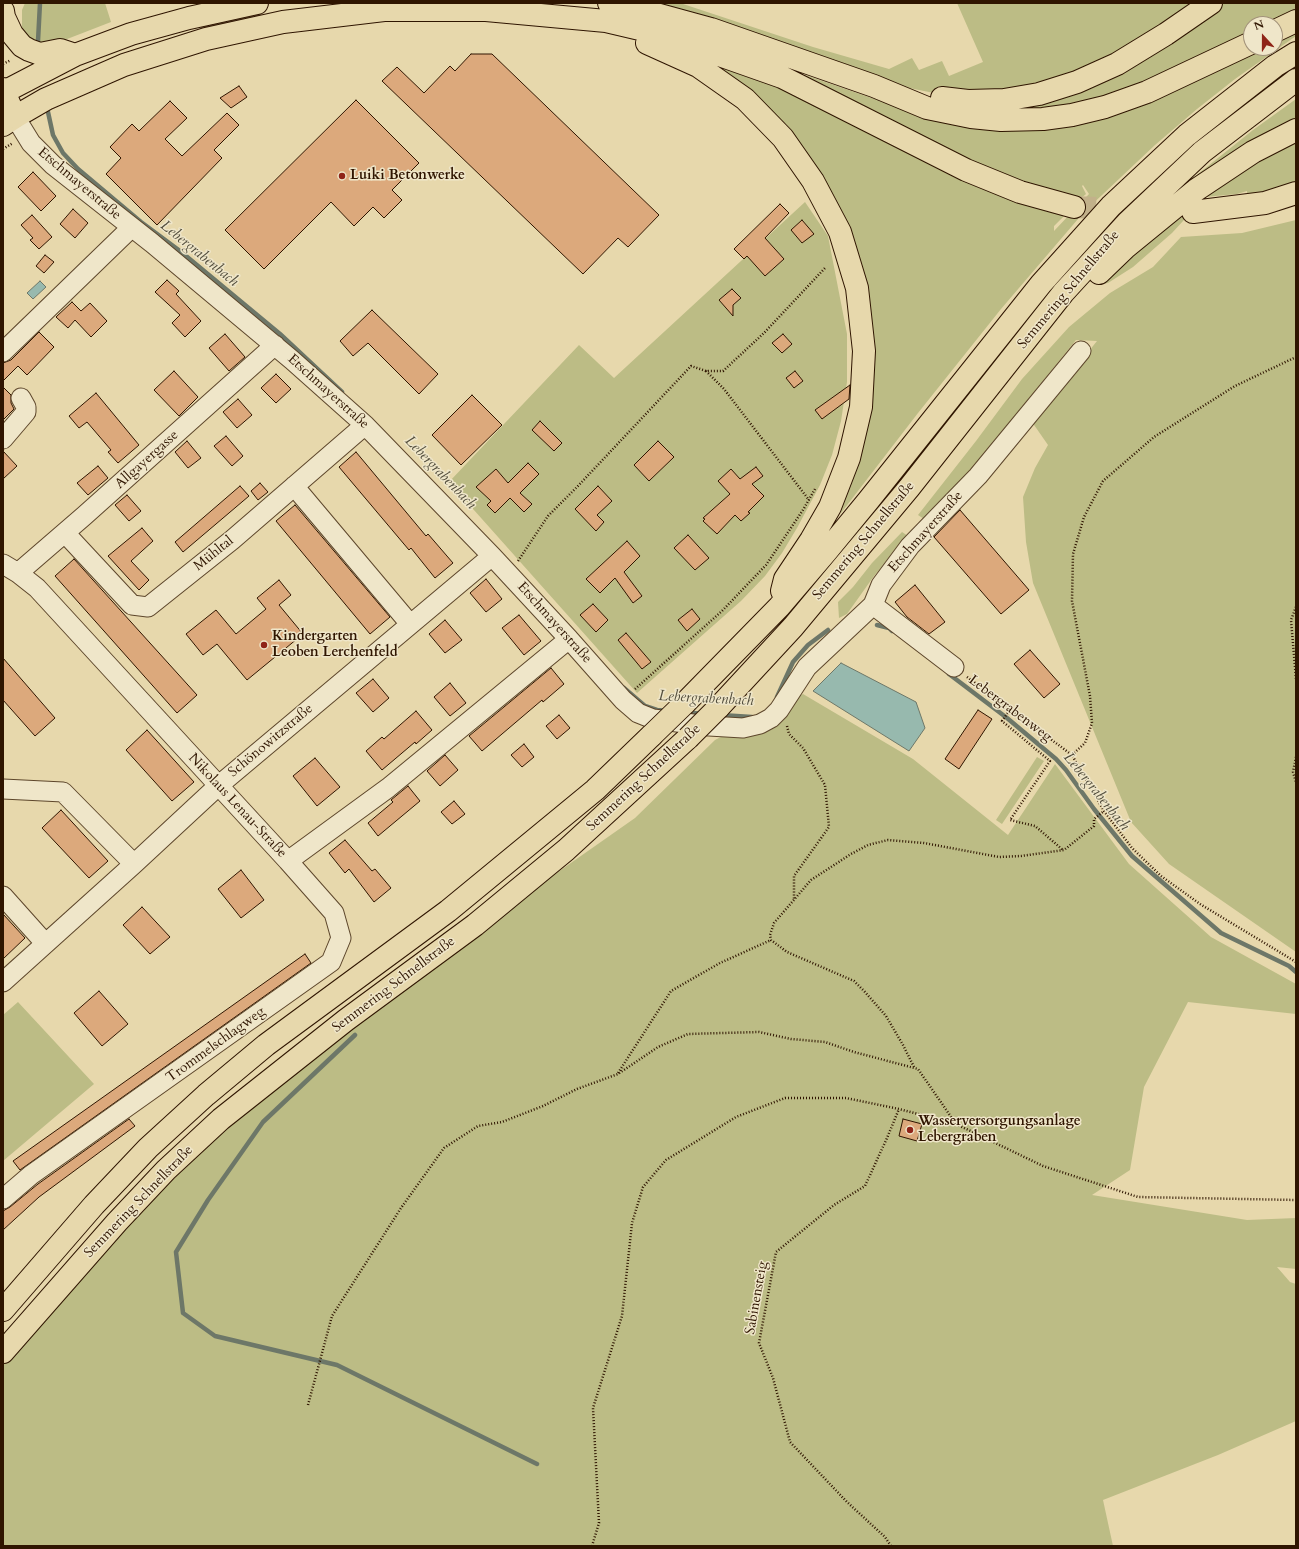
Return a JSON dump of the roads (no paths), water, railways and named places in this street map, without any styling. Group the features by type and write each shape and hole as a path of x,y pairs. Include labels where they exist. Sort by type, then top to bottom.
{"main road":[{"path":"257,3 189,18 131,34 75,55 3,91 9,121 46,99 124,65 206,39 283,22 392,10 486,10 606,21 658,33 782,77 966,170 1020,192 1074,207"},
{"path":"609,3 711,28 874,86 927,108 971,117 1001,120 1043,119 1072,115 1105,107 1147,92 1243,47"},
{"path":"874,86 930,97 968,102 1004,100 1039,94 1077,82 1117,64 1166,34 1211,3"},
{"path":"3,11 4,17 12,34 22,46 40,54 60,50 75,55"},
{"path":"568,18 653,45 698,66 744,99 783,138 813,181 840,232 857,288 864,351 861,407 849,458 830,507 811,540 785,579 779,607"},
{"path":"1283,27 1296,21"},
{"name":"Semmering Schnellstraße","path":"3,1310 100,1199 148,1148 206,1095 266,1046 448,911 594,790 684,704 779,607 868,501 1041,284 1111,206 1187,135 1276,66 1296,53"},
{"name":"Semmering Schnellstraße","path":"3,1352 122,1216 166,1170 216,1124 346,1020 475,925 566,850 688,738 793,627 909,488 1064,293 1128,222 1197,157 1296,80"},
{"path":"1064,293 1096,277 1125,248 1196,190 1253,152 1296,130"},
{"path":"1193,212 1265,203 1296,193"}],"street":[{"name":"Etschmayerstraße","path":"9,121 53,165 132,227 275,345 365,425 570,639 623,700 645,717 653,719 709,726 743,728 760,724 771,718 779,710 807,668 872,605 881,584 910,546 978,476 1081,351"},
{"path":"3,352 132,227"},
{"name":"Allgayergasse","path":"11,568 65,533 275,345"},
{"path":"3,439 26,412 26,407 22,398"},
{"name":"Mühltal","path":"65,533 132,605 148,607 232,540 365,425"},
{"path":"294,486 410,624"},
{"name":"Schönowitzstraße","path":"3,982 218,786 492,556"},
{"name":"Nikolaus Lenau-Straße","path":"11,568 42,593 288,861 388,788 570,639"},
{"name":"Lebergrabenweg","path":"872,605 954,667"},
{"path":"3,789 62,792 134,864"},
{"name":"Trommelschlagweg","path":"3,1198 31,1175 331,962 341,938 334,913 288,861"},
{"path":"3,896 45,943"}],"water":[{"path":"40,281 46,287 33,299 27,293"},
{"path":"841,663 916,702 925,728 909,751 813,691"}],"waterway":[{"name":"Lebergrabenbach","path":"38,41 40,3"},
{"name":"Lebergrabenbach","path":"48,112 53,135 63,153 78,169 280,334 342,392"},
{"name":"Lebergrabenbach","path":"877,625 889,628 892,631"},
{"name":"Lebergrabenbach","path":"777,697 793,662 808,645 828,630"},
{"name":"Lebergrabenbach","path":"949,674 1007,718 1056,759 1132,856 1221,933 1289,966 1296,972"},
{"name":"Lebergrabenbach","path":"624,688 645,706 657,710 668,711"},
{"name":"Lebergrabenbach","path":"685,712 702,714"},
{"name":"Lebergrabenbach","path":"721,715 752,717"},
{"path":"355,1035 263,1122 208,1200 176,1252 183,1313 215,1336 337,1365 537,1464"}],"tunnel":[{"path":"1074,207 1155,211"}],"place":[{"name":"Luiki Betonwerke","path":"342,176"},
{"name":"Kindergarten Leoben Lerchenfeld","path":"264,645"},
{"name":"Wasserversorgungsanlage Lebergraben","path":"910,1130"}]}
